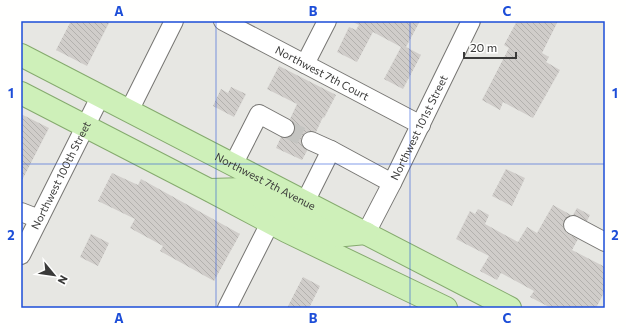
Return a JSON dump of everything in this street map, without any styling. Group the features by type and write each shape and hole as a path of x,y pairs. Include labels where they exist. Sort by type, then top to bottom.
{"main road":[{"name":"Northwest 7th Avenue","path":"21,55 510,308"},
{"path":"21,93 270,223 446,308"},
{"path":"209,190 245,189 334,236 366,233"}],"street":[{"path":"129,111 174,21"},
{"name":"Northwest 7th Court","path":"223,21 421,125"},
{"path":"305,64 327,21"},
{"name":"Northwest 101st Street","path":"366,233 421,125 471,21"},
{"name":"Northwest 100th Street","path":"21,255 100,97"},
{"path":"232,165 259,114 286,128"},
{"path":"311,141 331,150 392,183"},
{"path":"305,202 331,150"},
{"path":"21,212 39,218"},
{"path":"227,308 270,223"},
{"path":"573,225 605,242"}],"building":[{"path":"71,21 110,21 87,66 56,50"},
{"path":"351,21 420,21 406,47 421,55 403,89 384,79 401,47 373,32 357,62 337,52 349,27 356,30 359,25"},
{"path":"517,21 558,21 542,53 549,57 546,62 560,70 533,118 503,102 500,110 482,100 509,48 504,45"},
{"path":"279,66 336,95 316,132 310,131 302,136 301,142 307,151 302,160 276,148 281,137 290,137 294,133 294,123 290,119 297,104 267,89"},
{"path":"231,87 246,94 234,117 213,106 221,89 228,93"},
{"path":"21,114 49,128 21,182"},
{"path":"506,169 525,178 512,206 492,196"},
{"path":"112,173 138,185 141,179 240,234 214,281 160,251 163,246 130,228 135,219 98,201"},
{"path":"553,205 571,215 564,220 563,226 564,230 568,234 578,239 572,250 605,267 605,291 596,308 551,308 530,297 534,291 501,273 497,280 480,271 489,256 456,239 470,211 475,214 478,209 489,215 485,224 518,242 527,227 537,233"},
{"path":"577,208 590,215 587,221 573,215"},
{"path":"91,234 109,243 98,266 80,257"},
{"path":"303,277 320,286 309,308 287,308"}],"tunnel":[{"path":"285,128 311,141"}]}
